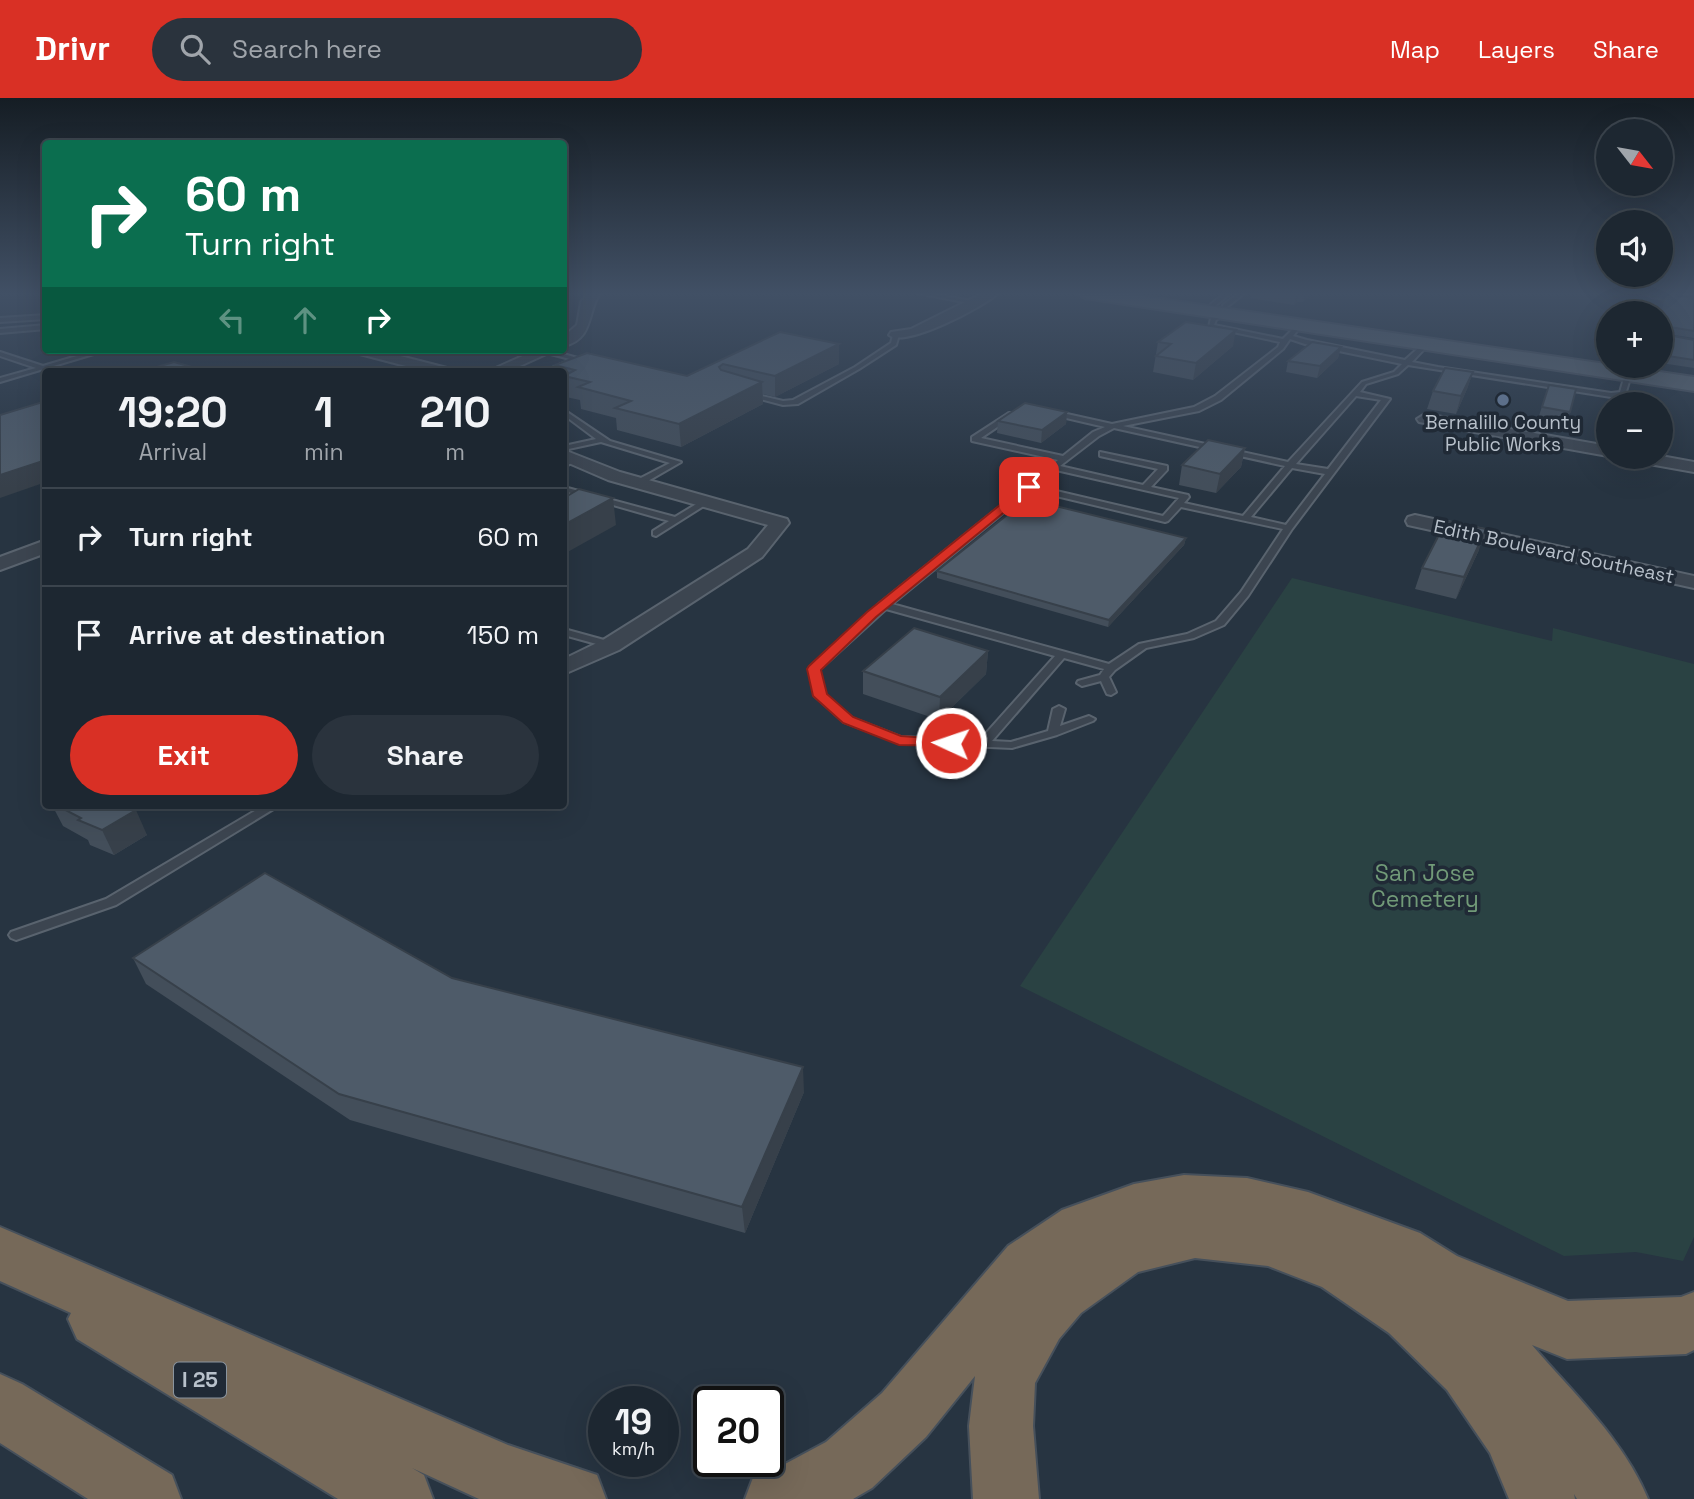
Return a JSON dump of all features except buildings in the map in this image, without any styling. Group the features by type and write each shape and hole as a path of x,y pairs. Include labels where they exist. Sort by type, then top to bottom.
{"highway":[{"path":"778,1499 796,1493 849,1465 904,1415 1028,1265 1082,1228 1134,1208 1184,1199 1247,1202 1308,1217 1399,1251 1436,1275 1567,1330 1686,1325 1694,1320"},
{"path":"1006,1499 1001,1444 1004,1380 1042,1312 1079,1275 1129,1245 1181,1234 1240,1234 1309,1254 1372,1284 1421,1320 1469,1367 1510,1420 1542,1499"},
{"path":"0,1253 505,1477 573,1499"},
{"name":"I 25","path":"0,1261 400,1499"},
{"path":"1436,1275 1600,1475 1615,1499"},
{"path":"0,1406 148,1499"}],"main road":[{"path":"1542,358 1596,365"},
{"path":"1565,358 1596,362"},
{"path":"1673,373 1694,375"},
{"path":"1668,378 1694,384"}],"street":[{"path":"393,358 430,368"},
{"path":"504,368 528,358"},
{"path":"1425,419 1596,450"},
{"path":"567,457 638,482 780,523 755,553 611,645 567,666"},
{"path":"1673,463 1694,467"},
{"name":"Edith Boulevard Southeast","path":"1415,521 1694,582"},
{"path":"0,564 42,548"}],"lane":[{"path":"14,358 44,368 76,358"},
{"path":"737,392 795,402 872,358"},
{"path":"1089,719 1012,746 899,740 848,720 820,696 814,669 883,605 1096,434 1113,426 1196,409 1218,398 1268,358"},
{"path":"1391,358 1438,369 1611,395 1623,394 1626,378"},
{"path":"1246,518 1364,383 1396,373 1413,358"},
{"path":"555,368 577,359 601,365"},
{"path":"0,380 42,369"},
{"path":"1082,683 1108,673 1143,646 1190,636 1220,623 1245,594 1288,528 1386,399 1354,393"},
{"path":"1046,411 1329,472"},
{"path":"1013,412 975,439 1064,459"},
{"path":"567,414 583,423 600,440 677,462 638,482"},
{"path":"567,456 600,440"},
{"path":"1103,454 1164,468 1145,488"},
{"path":"1029,487 1165,519 1185,497 1054,467"},
{"path":"567,490 677,520"},
{"path":"656,533 706,502"},
{"path":"1179,503 1288,528"},
{"path":"883,605 1062,654 1108,673"},
{"path":"567,633 611,645"},
{"path":"983,744 1062,654"},
{"path":"1108,673 1111,692"},
{"path":"1053,733 1059,709"},
{"path":"16,935 111,902 267,809"}],"green space":[{"name":"San Jose Cemetery","path":"1292,578 1552,641 1553,628 1694,664 1694,1237 1683,1261 1636,1252 1564,1256 1020,986"}],"place":[{"name":"Bernalillo County Public Works","path":"1503,400"}],"route":[{"path":"951,743 899,740 848,720 820,696 814,669 872,614 1029,487"}]}
